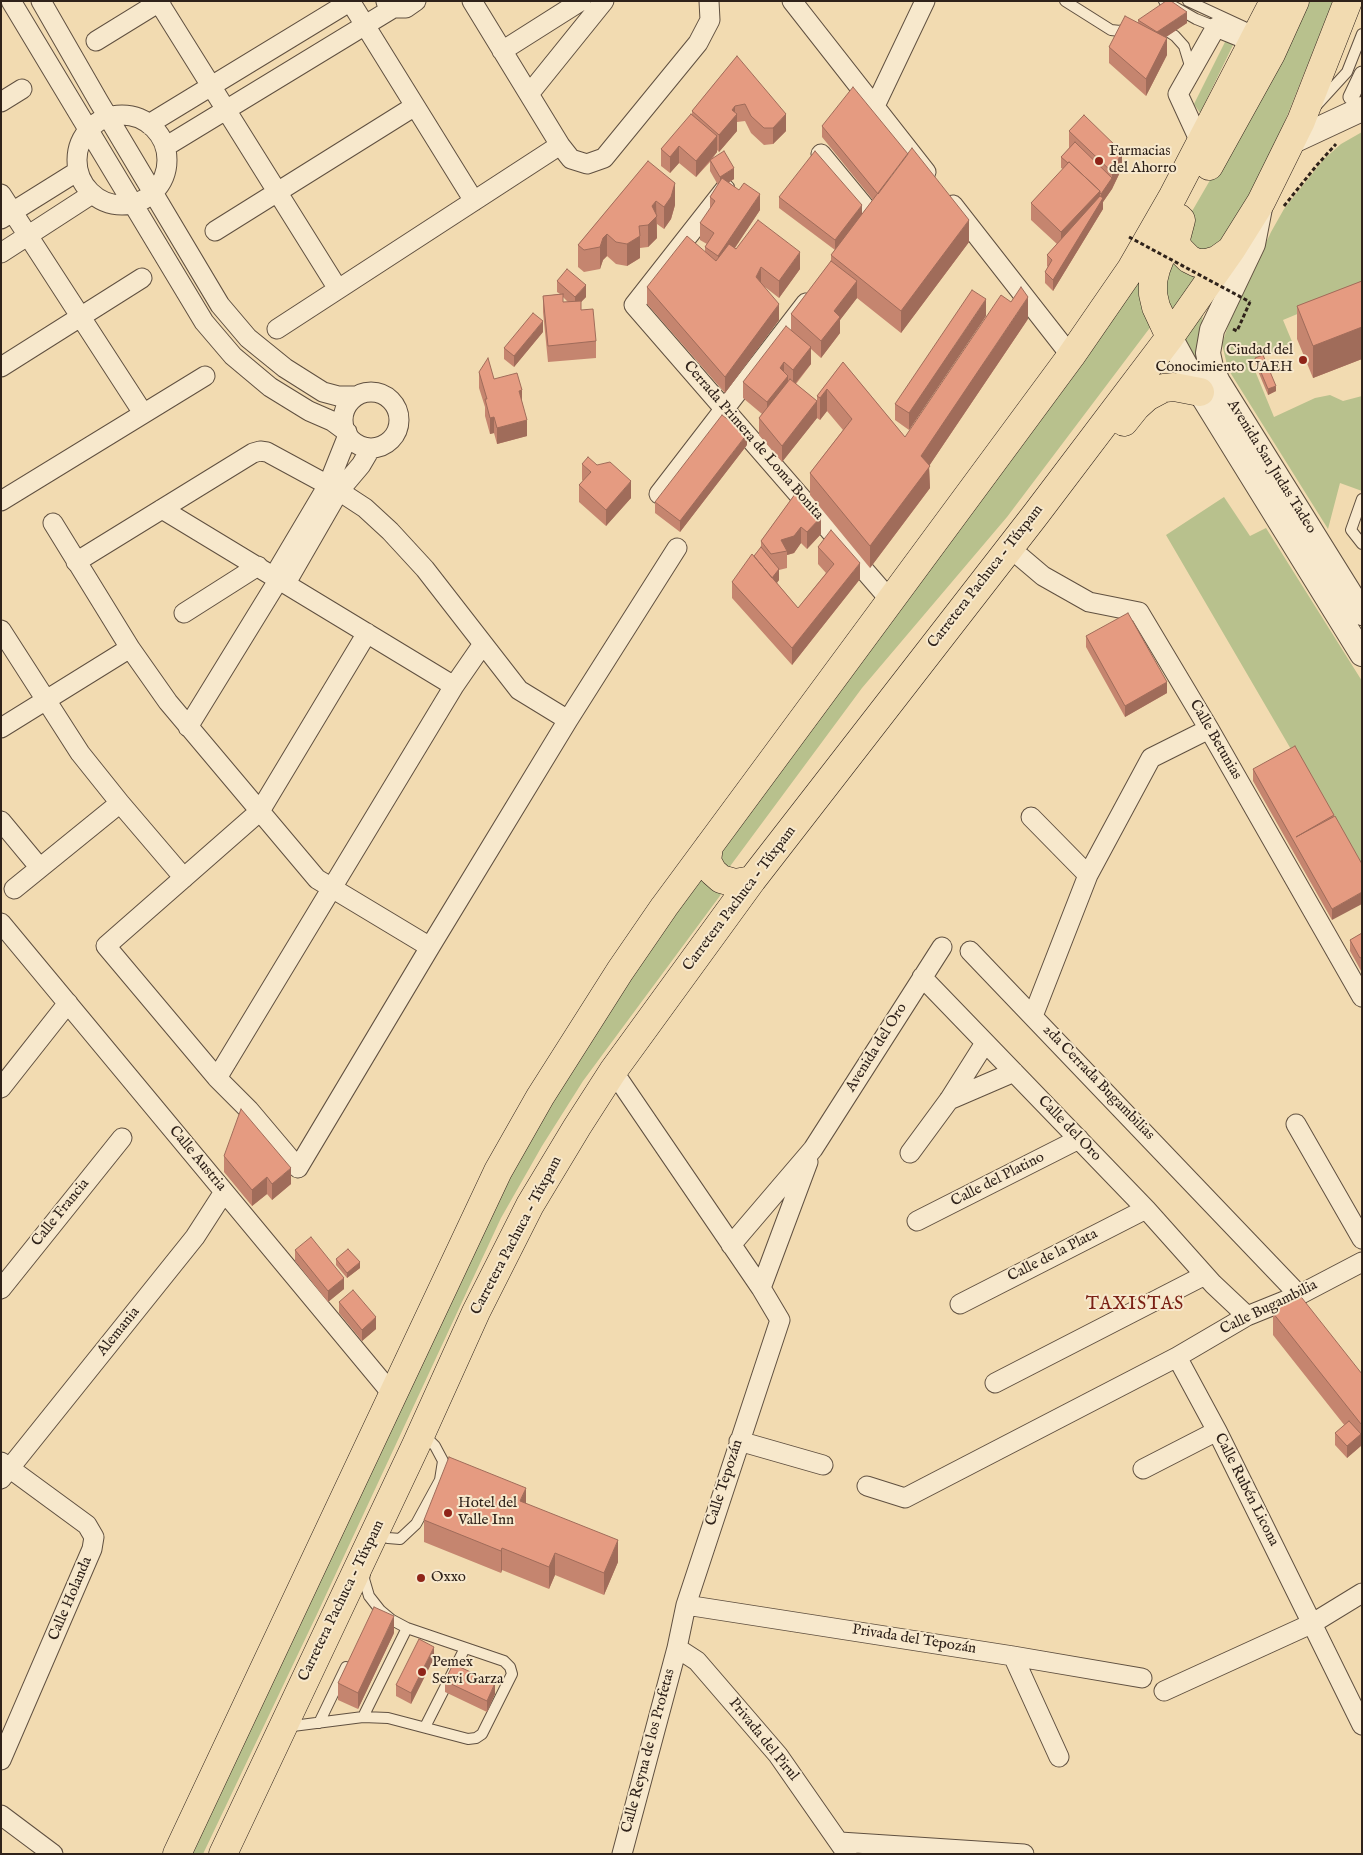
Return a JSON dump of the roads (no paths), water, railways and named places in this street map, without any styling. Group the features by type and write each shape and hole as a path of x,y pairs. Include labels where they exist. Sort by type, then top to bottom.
{"main road":[{"name":"Carretera Pachuca - Túxpam","path":"223,1854 422,1432 476,1312 530,1205 612,1071 752,880 1036,514 1170,337 1231,250 1271,208 1296,131 1348,1"},
{"path":"177,1854 498,1171 540,1097 626,963 708,846 1071,356 1131,269 1173,196 1275,3"},
{"path":"1170,337 1156,307 1153,294 1153,281 1156,269 1170,235 1186,204 1257,80 1275,3"},
{"path":"1186,204 1176,239 1178,248 1183,254 1197,263 1207,263 1217,260 1231,250"},
{"path":"1036,514 1071,488 1136,408 1147,398 1164,388 1209,387"},
{"path":"708,846 707,861 713,872 721,879 735,883 752,880"}],"street":[{"path":"11,1 204,322 233,356 270,387 309,411 332,421 347,434 354,442 362,446 371,448 379,446 388,442 395,435 399,426 397,407 391,399 373,392 364,392 349,402 343,419 347,434 333,488"},
{"path":"41,1 220,305 248,338 284,368 323,392 338,396 356,396"},
{"path":"149,124 350,1 474,201"},
{"path":"165,147 365,26 390,4 406,8 416,1"},
{"path":"472,1 560,146 571,159 587,164 604,158 698,43 710,20 709,1"},
{"path":"502,51 581,1"},
{"path":"530,94 604,1"},
{"path":"792,1 1071,356"},
{"path":"875,106 925,1"},
{"path":"96,41 160,2 338,289"},
{"path":"1200,144 1178,94 1216,27 1256,38"},
{"path":"1296,131 1356,103 1362,74"},
{"path":"1,102 22,89"},
{"path":"215,231 415,106"},
{"path":"130,115 144,120 155,128 164,140 167,154 167,169 162,182 153,194 133,204 123,206 108,203 92,194 83,184 78,171 77,153 82,138 88,130 102,119 108,117 130,115"},
{"path":"277,329 560,146"},
{"path":"821,154 873,217 855,240"},
{"path":"7,216 78,171"},
{"name":"Cerrada Primera de Loma Bonita","path":"726,188 634,305 891,601"},
{"path":"1,194 7,216 28,236 143,414"},
{"path":"1,253 92,194"},
{"name":"Avenida San Judas Tadeo","path":"1271,208 1212,330 1208,353 1211,367 1209,387 1362,654"},
{"path":"1,367 142,278"},
{"path":"659,494 820,286"},
{"name":"Avenida San Judas Tadeo","path":"1170,337 1209,387 1362,613"},
{"path":"2,498 205,376"},
{"path":"188,727 274,576 333,488 361,465 371,448"},
{"path":"76,562 253,453 260,451 268,452 365,508 390,531 425,569 519,690 568,720"},
{"path":"162,509 454,686"},
{"path":"53,523 130,648 168,702 318,879 331,889 430,947"},
{"path":"367,633 260,811 106,946 218,1078 249,1110 298,1168 568,720 677,548"},
{"name":"Calle Betunias","path":"1010,548 1042,576 1089,602 1139,612 1209,728 1362,997"},
{"path":"184,613 274,576"},
{"path":"1,630 80,753 184,878"},
{"path":"218,1078 454,686 483,644"},
{"path":"1,728 130,648"},
{"name":"2da Cerrada Bugambilias","path":"1209,728 1151,758 1088,875 1033,1016 1300,1295"},
{"path":"14,889 120,802"},
{"path":"1031,817 1088,875"},
{"path":"1,821 40,868"},
{"name":"Calle Austria","path":"1,923 393,1394"},
{"name":"Avenida del Oro","path":"731,1245 813,1149 942,947"},
{"path":"970,951 1033,1016"},
{"name":"Calle del Oro","path":"922,977 1146,1209 1209,1279 1247,1316"},
{"path":"1,1088 68,1003"},
{"path":"910,1153 949,1100 985,1043"},
{"path":"612,1071 762,1288"},
{"path":"949,1100 1014,1072"},
{"path":"1296,1124 1362,1239"},
{"name":"Calle Francia","path":"1,1289 122,1138"},
{"name":"Calle del Platino","path":"917,1220 1078,1139"},
{"name":"Avenida del Oro","path":"762,1288 813,1149"},
{"name":"Alemania","path":"4,1470 195,1237 224,1192"},
{"name":"Calle de la Plata","path":"960,1304 1146,1209"},
{"name":"Calle Bugambilia","path":"867,1486 905,1498 1177,1357 1247,1316 1300,1295 1362,1262"},
{"path":"995,1383 1209,1279"},
{"name":"Calle del Oro","path":"1209,1279 1227,1327"},
{"name":"Calle Tepozán","path":"677,1648 686,1605 780,1320 762,1288"},
{"name":"Calle Rubén Licona","path":"1177,1357 1217,1431 1362,1725"},
{"path":"1142,1469 1217,1431"},
{"path":"739,1440 823,1465"},
{"name":"Calle Holanda","path":"1,1760 92,1549 94,1537 87,1525 4,1470"},
{"path":"1164,1691 1312,1623 1362,1593"},
{"name":"Privada del Tepozán","path":"686,1605 1142,1678"},
{"name":"Privada del Pirul","path":"677,1648 696,1661 778,1755 843,1848 1024,1854"},
{"name":"Calle Reyna de los Profetas","path":"622,1854 677,1648"},
{"path":"1013,1656 1059,1757"},
{"path":"1,1816 52,1854"}],"lane":[{"path":"1065,1 1111,30 1120,31 1147,20 1175,36 1184,46 1192,70"},
{"path":"1164,1 1216,27"},
{"path":"1188,1 1256,38"},
{"path":"1296,131 1347,72 1362,34"},
{"path":"1362,499 1351,530 1362,544"},
{"path":"282,1728 363,1717 388,1718 468,1738 476,1738 482,1734 512,1674 510,1667 504,1661 407,1628 392,1620 380,1610 369,1596 364,1579 370,1542 388,1538 400,1539 416,1524 440,1480 443,1461 435,1446 422,1432"},
{"path":"363,1717 397,1640 407,1628"},
{"path":"425,1727 465,1648"},
{"path":"319,1723 350,1658"}],"place":[{"name":"Farmacias del Ahorro","path":"1099,161"},
{"name":"Ciudad del Conocimiento UAEH","path":"1303,360"},
{"name":"Hotel del Valle Inn","path":"448,1513"},
{"name":"Oxxo","path":"421,1578"},
{"name":"Pemex Servi Garza","path":"422,1672"}],"district":[{"name":"TAXISTAS","path":"1135,1305"}]}
